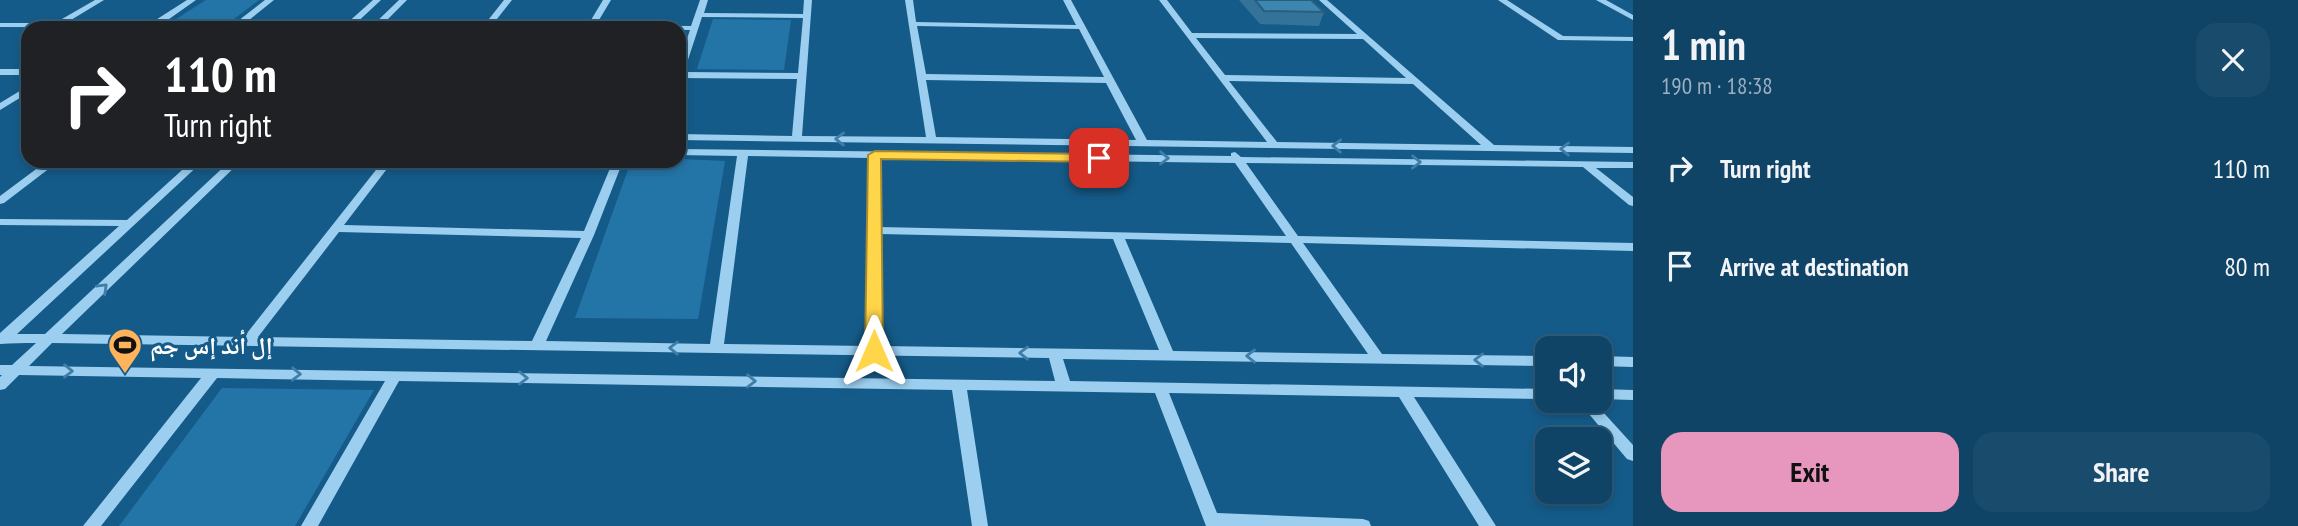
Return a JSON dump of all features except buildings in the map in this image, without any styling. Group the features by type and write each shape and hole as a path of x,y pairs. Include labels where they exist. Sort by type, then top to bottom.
{"street":[{"path":"64,21 100,0"},
{"path":"160,21 192,0"},
{"path":"243,21 270,0"},
{"path":"491,21 508,0"},
{"path":"595,21 607,0"},
{"path":"686,54 704,0"},
{"path":"797,139 808,0"},
{"path":"909,0 932,141"},
{"path":"1067,0 1143,143"},
{"path":"1163,0 1275,145"},
{"path":"1323,0 1491,148"},
{"path":"1502,0 1562,38 1631,40"},
{"path":"1600,0 1633,18"},
{"path":"354,21 376,1 402,1"},
{"path":"381,21 402,1"},
{"path":"699,15 807,16"},
{"path":"914,24 1081,27"},
{"path":"0,25 21,25"},
{"path":"686,28 695,28"},
{"path":"1191,36 1365,37"},
{"path":"0,72 21,72"},
{"path":"686,75 802,76"},
{"path":"921,77 1109,80"},
{"path":"1223,78 1414,80"},
{"path":"0,107 21,94"},
{"path":"686,137 1633,150"},
{"path":"1228,145 1378,358"},
{"path":"686,152 1633,165"},
{"path":"716,349 743,153"},
{"path":"874,351 875,155"},
{"path":"1585,164 1633,204"},
{"path":"0,201 45,168"},
{"path":"1,339 190,168"},
{"path":"0,385 229,168"},
{"path":"247,342 382,168"},
{"path":"537,346 615,168"},
{"path":"0,222 130,223"},
{"path":"335,228 588,235"},
{"path":"874,230 1633,247"},
{"path":"1118,236 1168,355"},
{"path":"1,339 1535,361"},
{"path":"1054,354 1064,386"},
{"path":"1612,361 1633,362"},
{"path":"0,370 1535,394"},
{"path":"91,526 213,373"},
{"path":"309,526 395,376"},
{"path":"959,385 980,526"},
{"path":"1160,387 1213,523 1363,526"},
{"path":"1403,391 1488,526"},
{"path":"1612,394 1633,395"},
{"path":"1596,413 1633,455"}],"shaded area":[{"path":"206,0 259,0 231,21 173,21"},
{"path":"713,19 791,20 784,70 697,69"},
{"path":"686,159 725,161 698,319 575,318 629,168 686,168"},
{"path":"222,388 374,390 295,526 119,526"}],"place":[{"name":"إل أند إس جم","path":"125,375"}],"route":[{"path":"874,351 875,155 1099,158"}]}
